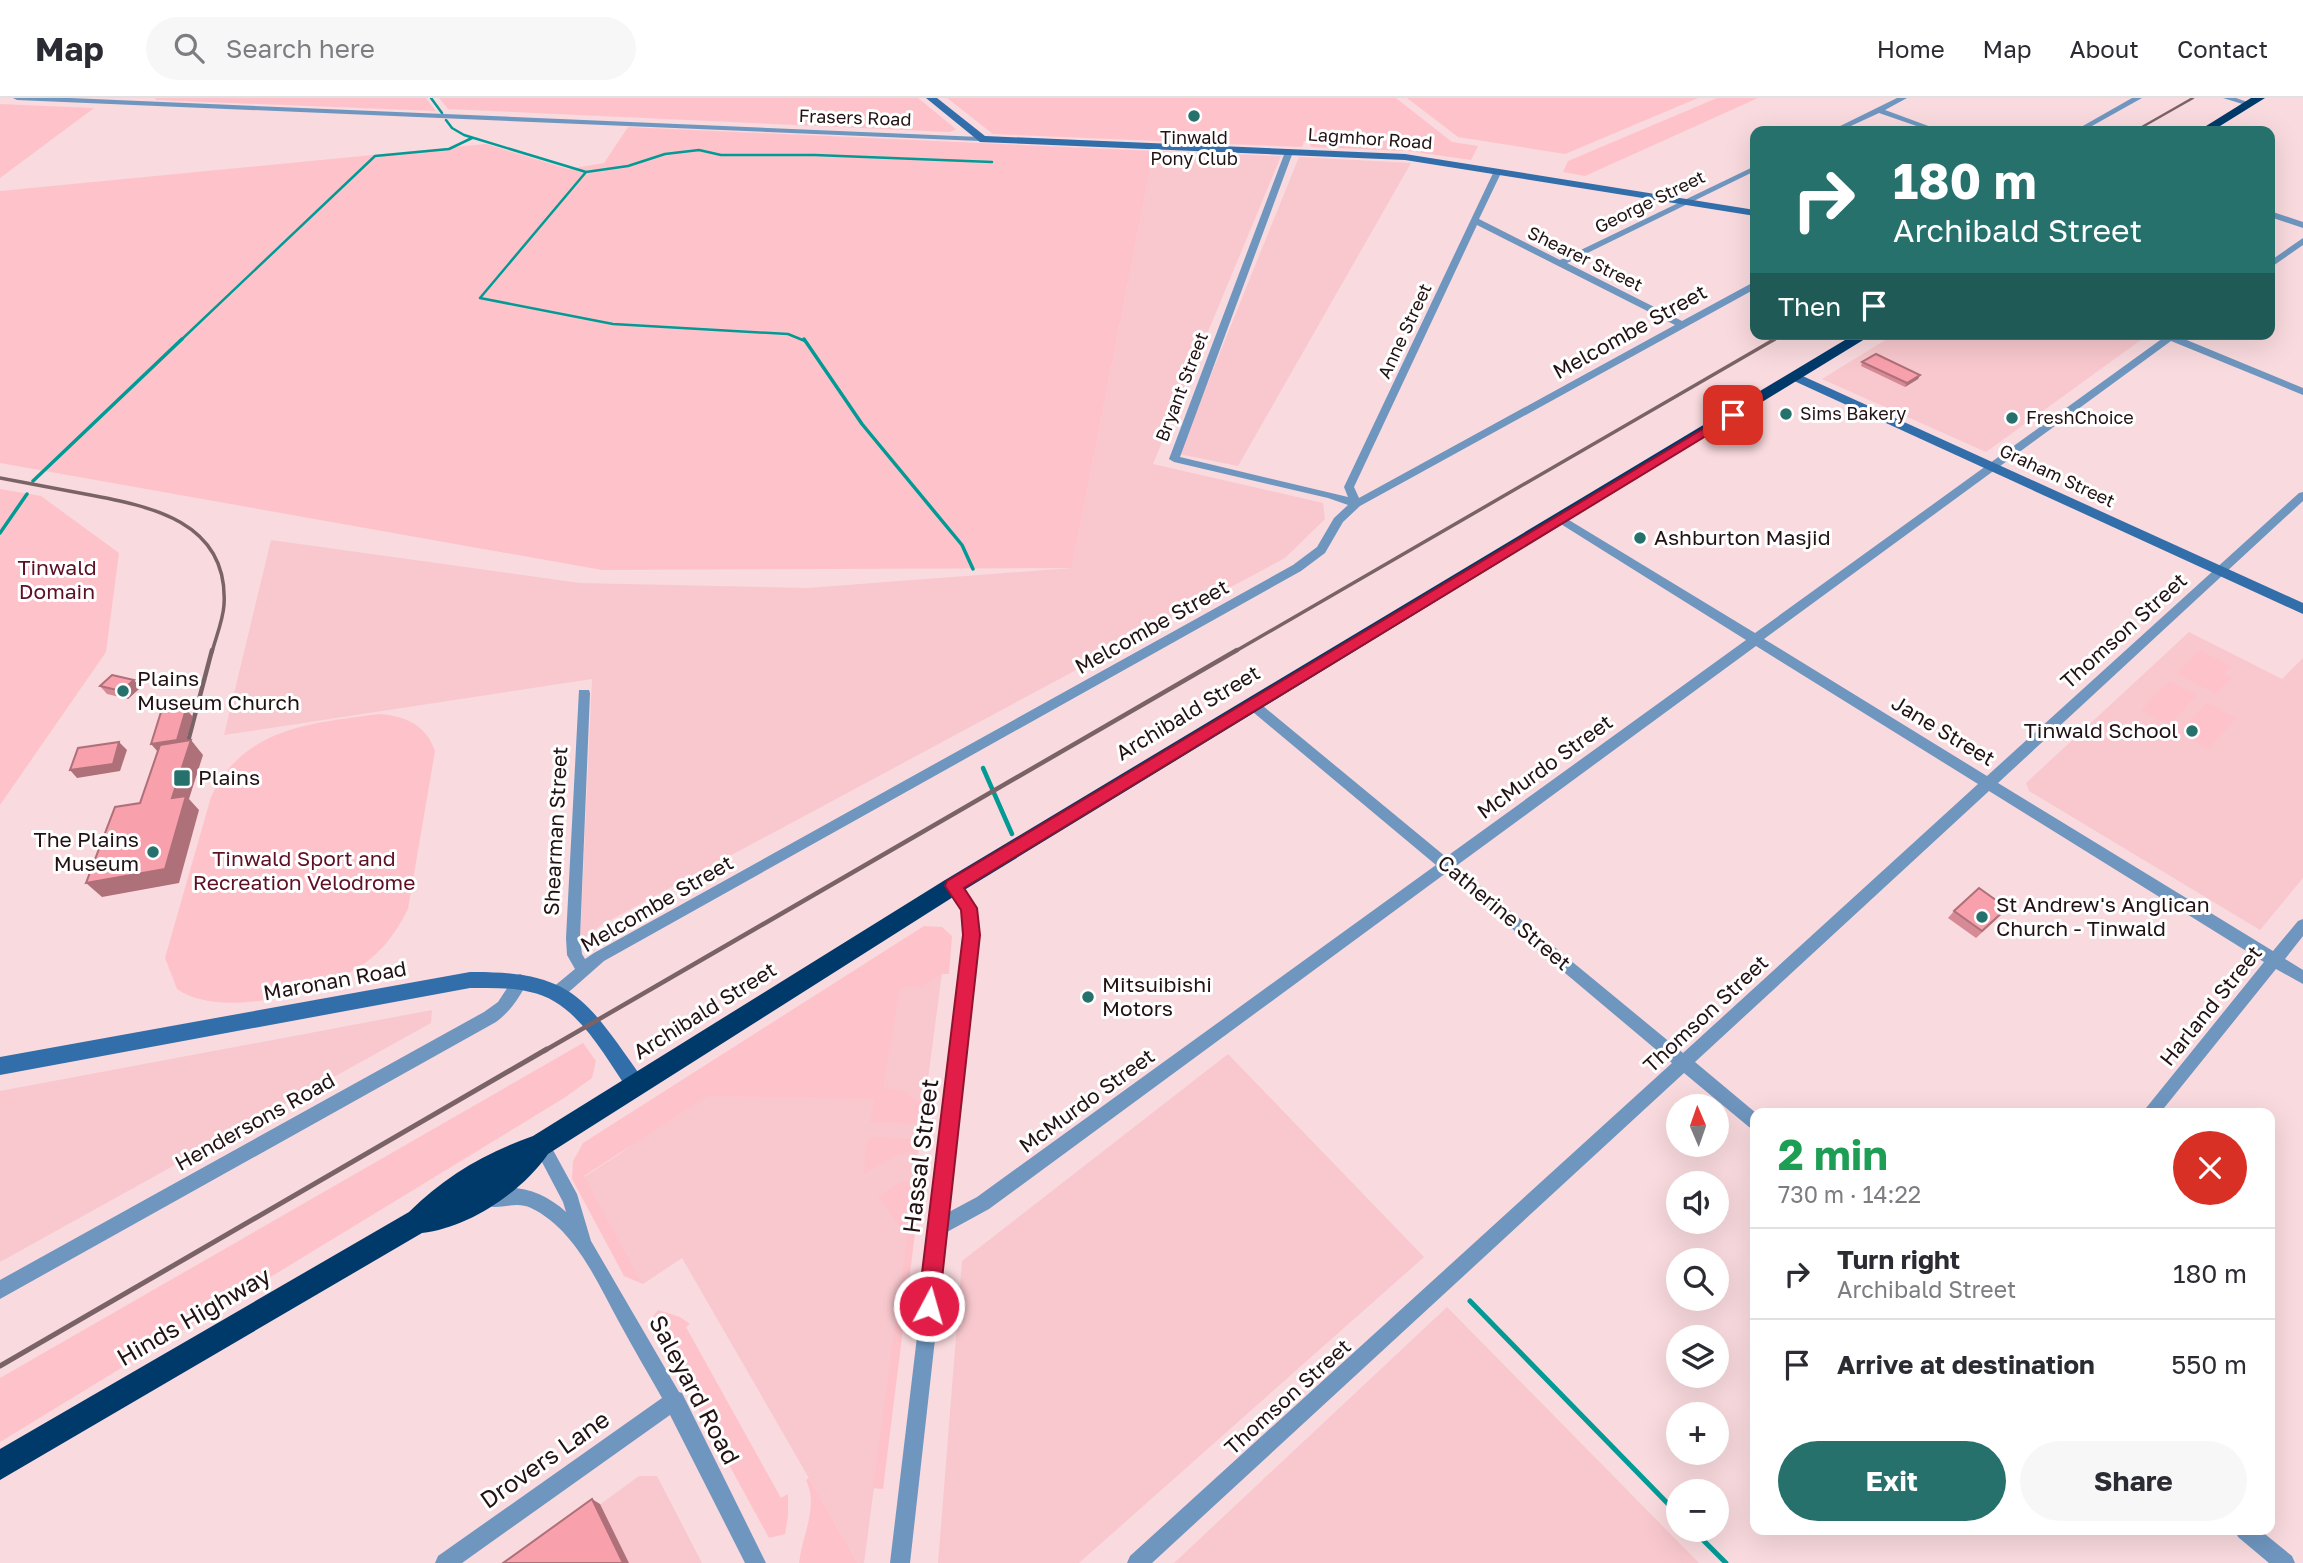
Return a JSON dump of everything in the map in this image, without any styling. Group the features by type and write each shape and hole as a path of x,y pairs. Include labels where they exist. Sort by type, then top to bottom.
{"highway":[{"path":"2212,126 2254,101"},
{"name":"Archibald Street","path":"418,1221 441,1195 501,1159 541,1145 953,886 1856,340"},
{"name":"Archibald Street","path":"418,1221 447,1216 470,1203 513,1176 541,1145"},
{"name":"Hinds Highway","path":"0,1465 418,1221"}],"street":[{"name":"Frasers Road","path":"16,98 980,139"},
{"path":"932,98 980,136 980,139"},
{"path":"1845,126 1903,98"},
{"path":"2087,126 2138,98"},
{"path":"2227,98 2254,101"},
{"path":"1879,110 1924,126"},
{"name":"Lagmhor Road","path":"980,139 1405,157 1750,212"},
{"name":"Bryant Street","path":"1289,152 1174,459 1332,495 1356,504"},
{"name":"Anne Street","path":"1356,504 1349,487 1498,171"},
{"name":"George Street","path":"1559,264 1750,171"},
{"path":"2275,216 2303,225"},
{"name":"Shearer Street","path":"1474,220 1683,325"},
{"path":"2275,261 2303,241"},
{"name":"Melcombe Street","path":"557,993 599,957 1297,568 1320,551 1335,521 1356,504 1750,288"},
{"name":"McMurdo Street","path":"937,1228 983,1203 2162,340"},
{"path":"2181,340 2303,392"},
{"name":"Graham Street","path":"1796,377 2303,609"},
{"name":"Thomson Street","path":"1137,1563 2303,495"},
{"name":"Jane Street","path":"1560,519 2303,978"},
{"name":"Shearman Street","path":"583,969 575,955 573,938 584,693"},
{"name":"Catherine Street","path":"1252,704 1750,1118"},
{"name":"Hassal Street","path":"900,1563 972,935 969,908 953,886"},
{"name":"Harland Street","path":"2154,1108 2303,925"},
{"name":"Maronan Road","path":"0,1066 470,980 520,981 557,993 582,1010 636,1085"},
{"name":"Hendersons Road","path":"0,1290 490,1017 504,1007 520,981"},
{"name":"Saleyard Road","path":"541,1145 571,1200 583,1244"},
{"name":"Saleyard Road","path":"470,1203 501,1196 528,1197 554,1213 583,1244 675,1400 756,1563"},
{"name":"Drovers Lane","path":"445,1563 675,1400"},
{"path":"2251,1535 2285,1563"}],"shaded area":[{"path":"1154,151 1281,156 1153,464 1323,503 1325,519 1285,558 603,924 580,941 592,679 224,735 271,540 580,583 807,588 1072,568"},
{"path":"1299,157 1411,163 1238,466 1179,454"},
{"path":"1885,340 2141,340 1986,452 1822,379"},
{"name":"Tinwald School","path":"2189,632 2282,679 2303,658 2303,878 2260,930 2029,791 2026,783"},
{"path":"912,940 942,973 864,1563 858,1563 682,1258 643,1284 584,1177 621,1153"},
{"path":"432,1010 431,1023 0,1262 0,1091"},
{"path":"1228,1054 1424,1257 1079,1563 938,1563 962,1261"},
{"path":"1447,1307 1666,1529 1666,1542 1678,1542 1699,1563 1174,1563"},
{"path":"639,1476 657,1476 702,1563 520,1563"}],"green space":[{"path":"155,98 426,98 436,111 156,100"},
{"path":"439,98 918,98 956,129 950,132 448,109"},
{"name":"Tinwald Pony Club","path":"947,98 1396,98 1452,142 1478,146 1471,160 1408,151 1311,147 1309,141 1304,141 1302,147 993,134"},
{"path":"1407,98 1698,98 1565,154 1458,137"},
{"path":"1717,98 1758,98 1585,176 1563,172 1568,161"},
{"path":"0,104 94,108 0,178"},
{"path":"628,127 1154,151 1072,568 602,570 0,463 0,191 486,144 568,169 604,163"},
{"name":"Tinwald Domain","path":"0,489 41,496 119,553 106,652 0,805"},
{"path":"2199,650 2231,666 2224,674 2231,678 2216,694 2177,674"},
{"path":"2169,681 2197,695 2169,726 2141,710"},
{"path":"2207,703 2236,718 2208,749 2179,733"},
{"name":"Tinwald Sport and Recreation Velodrome","path":"379,714 398,717 414,724 426,735 435,751 408,909 390,939 358,967 308,990 280,997 222,1003 197,998 177,989 165,958 211,797 225,774 241,756 261,742 282,733 329,721"},
{"path":"924,926 942,927 952,936 949,974 942,974 921,987 900,987 883,1088 903,1091 924,1104 921,1124 870,1122 874,1099 708,1096 584,1176 643,1284 624,1276 572,1179 573,1161 583,1143"},
{"path":"583,1043 596,1061 592,1078 564,1098 0,1442 0,1378"},
{"path":"872,1137 914,1139 919,1142 915,1151 895,1156 863,1174 867,1145"},
{"path":"922,1177 883,1489 873,1488 907,1237 878,1197 898,1183"},
{"path":"658,1310 680,1317 690,1324 686,1327 781,1498 788,1494 785,1534 769,1538 650,1320"},
{"path":"809,1478 858,1563 799,1563 810,1511 810,1490 806,1480"}],"building":[{"path":"1876,354 1920,375 1907,383 1862,362"},
{"path":"112,675 134,680 121,691 100,686"},
{"path":"186,709 177,740 151,744 161,712"},
{"path":"191,740 172,798 186,796 165,869 86,883 115,807 140,803 160,745"},
{"path":"119,742 113,764 70,770 78,748"},
{"path":"1979,888 2007,908 1982,931 1954,911"},
{"path":"592,1499 623,1563 503,1563"}],"waterway":[{"path":"431,98 442,113"},
{"path":"446,120 452,128 464,135 586,172"},
{"path":"180,341 375,156 449,149 472,138"},
{"path":"586,172 628,166 665,154 699,150 721,155 815,155 992,162"},
{"path":"586,172 480,298 613,324 788,334 805,341"},
{"path":"33,481 182,339"},
{"path":"804,339 862,424 962,545 973,569"},
{"path":"0,533 27,494"},
{"path":"983,768 1012,834"},
{"path":"1470,1301 1666,1502"},
{"path":"1705,1542 1726,1563"}],"railway":[{"path":"2144,126 2193,98"},
{"path":"1234,652 1773,340"},
{"path":"0,478 135,505 181,522 199,536 214,554 222,577 224,605 212,652"},
{"path":"186,749 212,650"},
{"path":"544,1051 1237,650"},
{"path":"0,1366 547,1049"}],"place":[{"name":"Tinwald Pony Club","path":"1194,116"},
{"name":"Sims Bakery","path":"1786,414"},
{"name":"FreshChoice","path":"2012,418"},
{"name":"Ashburton Masjid","path":"1640,538"},
{"name":"Plains Museum Church","path":"123,691"},
{"name":"Tinwald School","path":"2192,731"},
{"name":"Plains","path":"182,778"},
{"name":"The Plains Museum","path":"153,852"},
{"name":"St Andrew's Anglican Church - Tinwald","path":"1982,917"},
{"name":"Mitsuibishi Motors","path":"1088,997"}],"route":[{"path":"929,1306 972,935 969,908 953,886 1733,415"}]}
